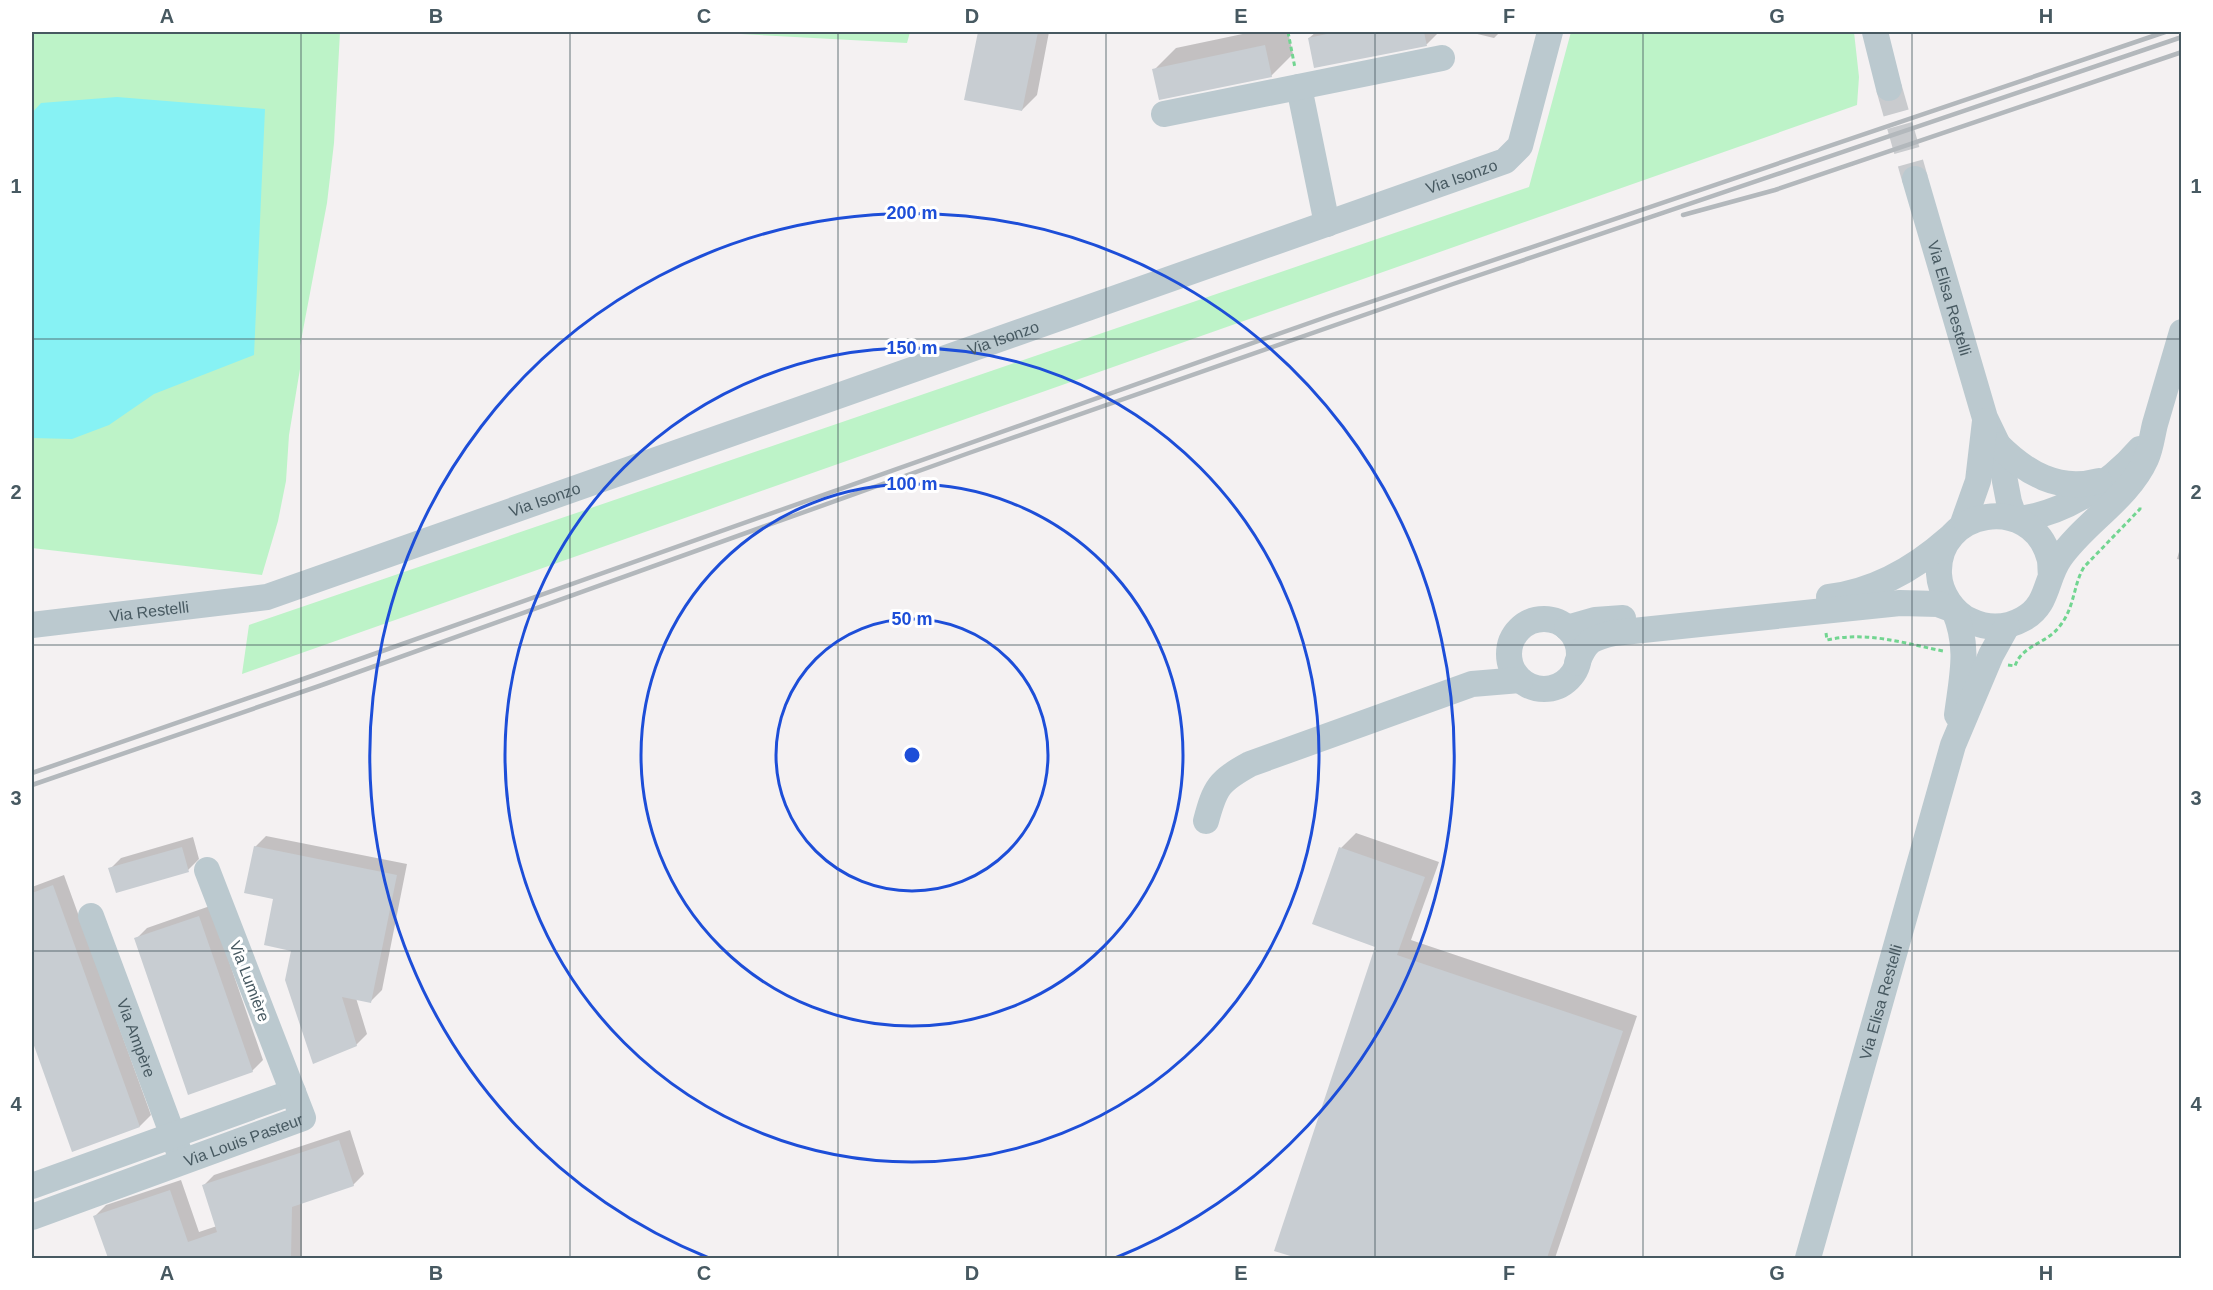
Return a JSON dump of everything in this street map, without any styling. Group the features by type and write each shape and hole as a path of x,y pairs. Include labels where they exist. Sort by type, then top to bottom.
{"street":[{"name":"Via Isonzo","path":"267,597 1505,161 1521,146 1550,32"},
{"path":"1875,32 1889,88"},
{"path":"1164,114 1442,58"},
{"path":"1299,87 1327,224"},
{"name":"Via Elisa Restelli","path":"1916,179 1985,418"},
{"path":"1509,647 1509,659 1513,671 1520,680 1531,687 1542,689 1554,688 1573,674 1584,646 1589,641 1614,633 1900,603 1938,604 1954,610 1969,621 1988,627 2007,626 2024,618 2038,607 2047,592 2051,575 2059,559 2137,474 2150,449 2181,332"},
{"path":"1985,418 1998,445 2009,502 2015,519 2030,528 2042,541 2049,557 2051,575"},
{"path":"1954,610 1943,594 1939,575 1940,556 1955,532 1978,481 1985,418"},
{"path":"1567,628 1595,620 1833,596 1888,580 1926,559 1955,532 1979,517 1998,515 2015,519 2032,518 2070,503 2108,478 2136,454 2154,427"},
{"path":"1998,445 2028,471 2057,483 2087,484 2108,478"},
{"name":"Via Restelli","path":"32,626 267,597"},
{"name":"Via Elisa Restelli","path":"1953,745 1964,659 1964,641 1954,610"},
{"path":"1472,684 1498,661 1519,629 1537,620 1547,619 1567,628 1577,644 1577,663"},
{"name":"Via Elisa Restelli","path":"1808,1258 1953,745 1991,655 2007,626"},
{"path":"1206,821 1211,800 1225,777 1250,764 1472,684 1520,680"},
{"name":"Via Lumière","path":"207,870 293,1092"},
{"name":"Via Ampère","path":"91,916 182,1161"},
{"name":"Via Louis Pasteur","path":"293,1092 303,1118 182,1161 33,1196 172,1134 293,1092"}],"path":[{"path":"1288,32 1299,87"}],"green space":[{"path":"32,32 340,32 334,143 327,203 300,346 300,369 289,435 286,481 278,521 262,575 32,548"},
{"path":"704,32 910,32 907,43"},
{"path":"1571,32 1854,32 1859,77 1857,105 242,674 249,625 1529,187"}],"water":[{"path":"117,97 265,109 254,355 154,394 109,425 72,439 32,438 32,113 41,103"}],"building":[{"path":"978,32 1038,32 1022,111 964,100"},
{"path":"1336,32 1424,32 1427,46 1314,68 1308,38"},
{"path":"1265,45 1272,77 1159,100 1152,69"},
{"path":"254,846 397,875 371,1003 342,997 357,1046 313,1064 285,980 291,951 264,945 273,899 244,893"},
{"path":"182,847 189,872 116,893 108,868"},
{"path":"1339,847 1425,877 1397,955 1623,1031 1547,1258 1297,1258 1274,1251 1375,947 1312,924"},
{"path":"53,885 140,1127 72,1152 32,1040 32,893"},
{"path":"199,916 253,1072 188,1095 134,938"},
{"path":"339,1140 354,1186 292,1207 291,1258 108,1258 93,1216 170,1190 188,1242 217,1232 202,1185"}],"tunnel":[{"path":"1889,88 1915,179"}],"railway":[{"path":"32,773 1332,315 2165,32"},
{"path":"32,785 322,685 969,453 1453,284 2182,37"},
{"path":"1683,215 1775,190 2182,52"}]}
